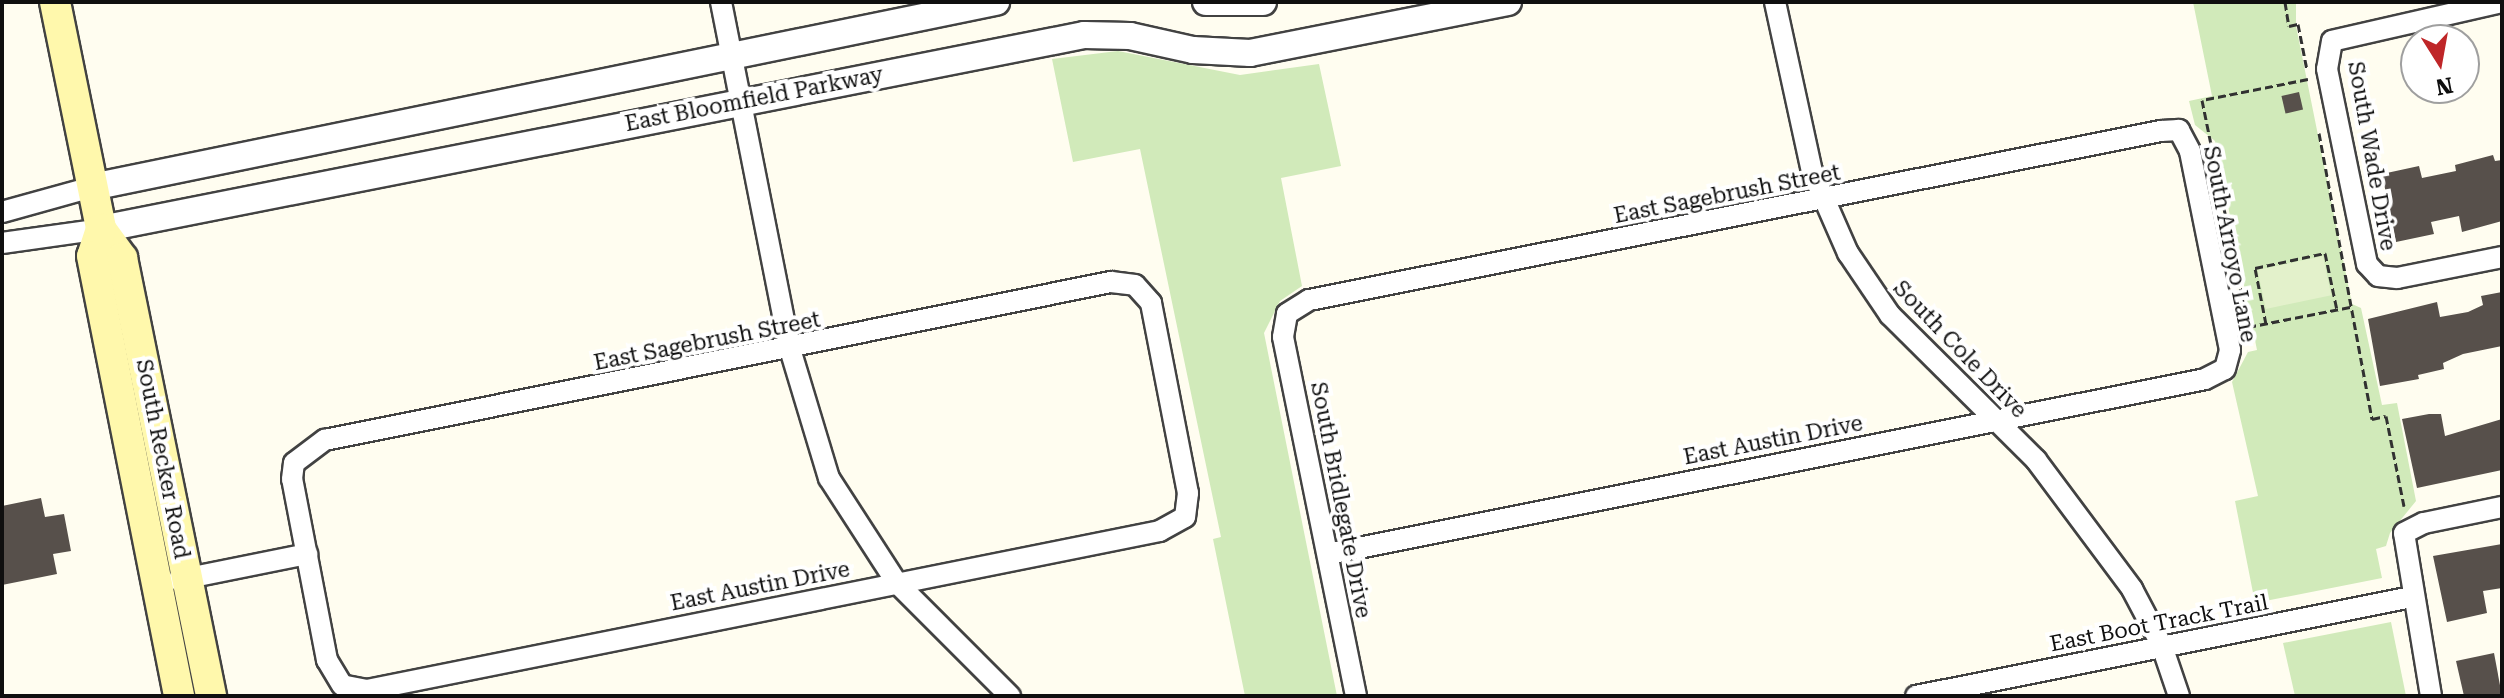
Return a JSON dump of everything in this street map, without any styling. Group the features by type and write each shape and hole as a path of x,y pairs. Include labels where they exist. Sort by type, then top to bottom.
{"main road":[{"name":"South Recker Road","path":"55,2 101,229 122,258 211,696"},
{"name":"South Recker Road","path":"101,229 92,256 179,696"}],"street":[{"path":"721,2 790,349 829,478 897,583 1010,696"},
{"name":"East Bloomfield Parkway","path":"2,212 92,187 996,2"},
{"path":"1206,2 1263,2"},
{"name":"East Bloomfield Parkway","path":"2,243 101,229 1084,35 1130,36 1193,50 1250,53 1508,2"},
{"name":"South Cole Drive","path":"1775,2 1821,200 1869,289 1922,350 2036,460 2132,589 2162,646 2179,696"},
{"name":"South Wade Drive","path":"2502,2 2332,41 2327,69 2367,264 2378,276 2397,278 2502,257"},
{"name":"East Sagebrush Street","path":"1287,314 1309,300 2179,130"},
{"name":"South Arroyo Lane","path":"2179,130 2190,151 2230,350 2225,369"},
{"name":"East Sagebrush Street","path":"307,554 292,479 294,463 325,440 790,349 1111,282 1135,285 1151,303 1188,493 1185,517"},
{"name":"South Bridlegate Drive","path":"1287,314 1283,337 1356,696"},
{"name":"East Austin Drive","path":"1328,554 2205,379 2225,369"},
{"path":"2431,696 2412,597 2404,533 2424,523 2502,507"},
{"name":"East Austin Drive","path":"307,554 327,660 342,685 367,690 1160,531 1185,517"},
{"path":"157,585 307,554"},
{"name":"East Boot Track Trail","path":"1916,696 2412,597"}],"path":[{"path":"2285,2 2289,26 2298,24 2311,93"},
{"path":"2308,79 2202,100 2248,327 2350,307"},
{"path":"2317,122 2372,419 2386,416 2404,506"},
{"path":"2266,324 2255,268 2325,253 2337,310"}],"green space":[{"path":"2193,2 2296,2 2296,26 2352,304 2361,308 2382,405 2397,403 2416,501 2390,533 2386,546 2376,549 2382,578 2255,603 2235,501 2258,496 2232,382 2248,352 2257,350 2215,141 2195,125 2189,101 2212,96"},
{"path":"1118,51 1240,75 1319,64 1341,166 1281,178 1302,286 1280,301 1264,333 1337,696 1245,696 1213,539 1221,537 1140,149 1073,162 1052,59"},
{"path":"2323,256 2331,295 2266,309 2257,270"},
{"path":"2391,622 2406,696 2295,696 2283,643"}],"building":[{"path":"2299,92 2303,110 2286,114 2281,96"},
{"path":"2493,155 2495,161 2502,160 2502,221 2462,232 2459,216 2431,222 2434,234 2396,242 2382,174 2419,166 2422,178 2456,171 2455,165"},
{"path":"2502,292 2502,346 2463,354 2443,363 2444,369 2418,375 2419,379 2380,386 2368,319 2437,302 2440,317 2468,312 2483,305 2481,296"},
{"path":"2441,414 2445,436 2502,419 2502,470 2417,488 2402,419"},
{"path":"41,498 45,517 64,514 71,551 53,554 57,574 2,585 2,506"},
{"path":"2502,544 2502,588 2483,591 2487,613 2447,622 2433,556"},
{"path":"2494,653 2502,696 2464,696 2456,661"}]}
